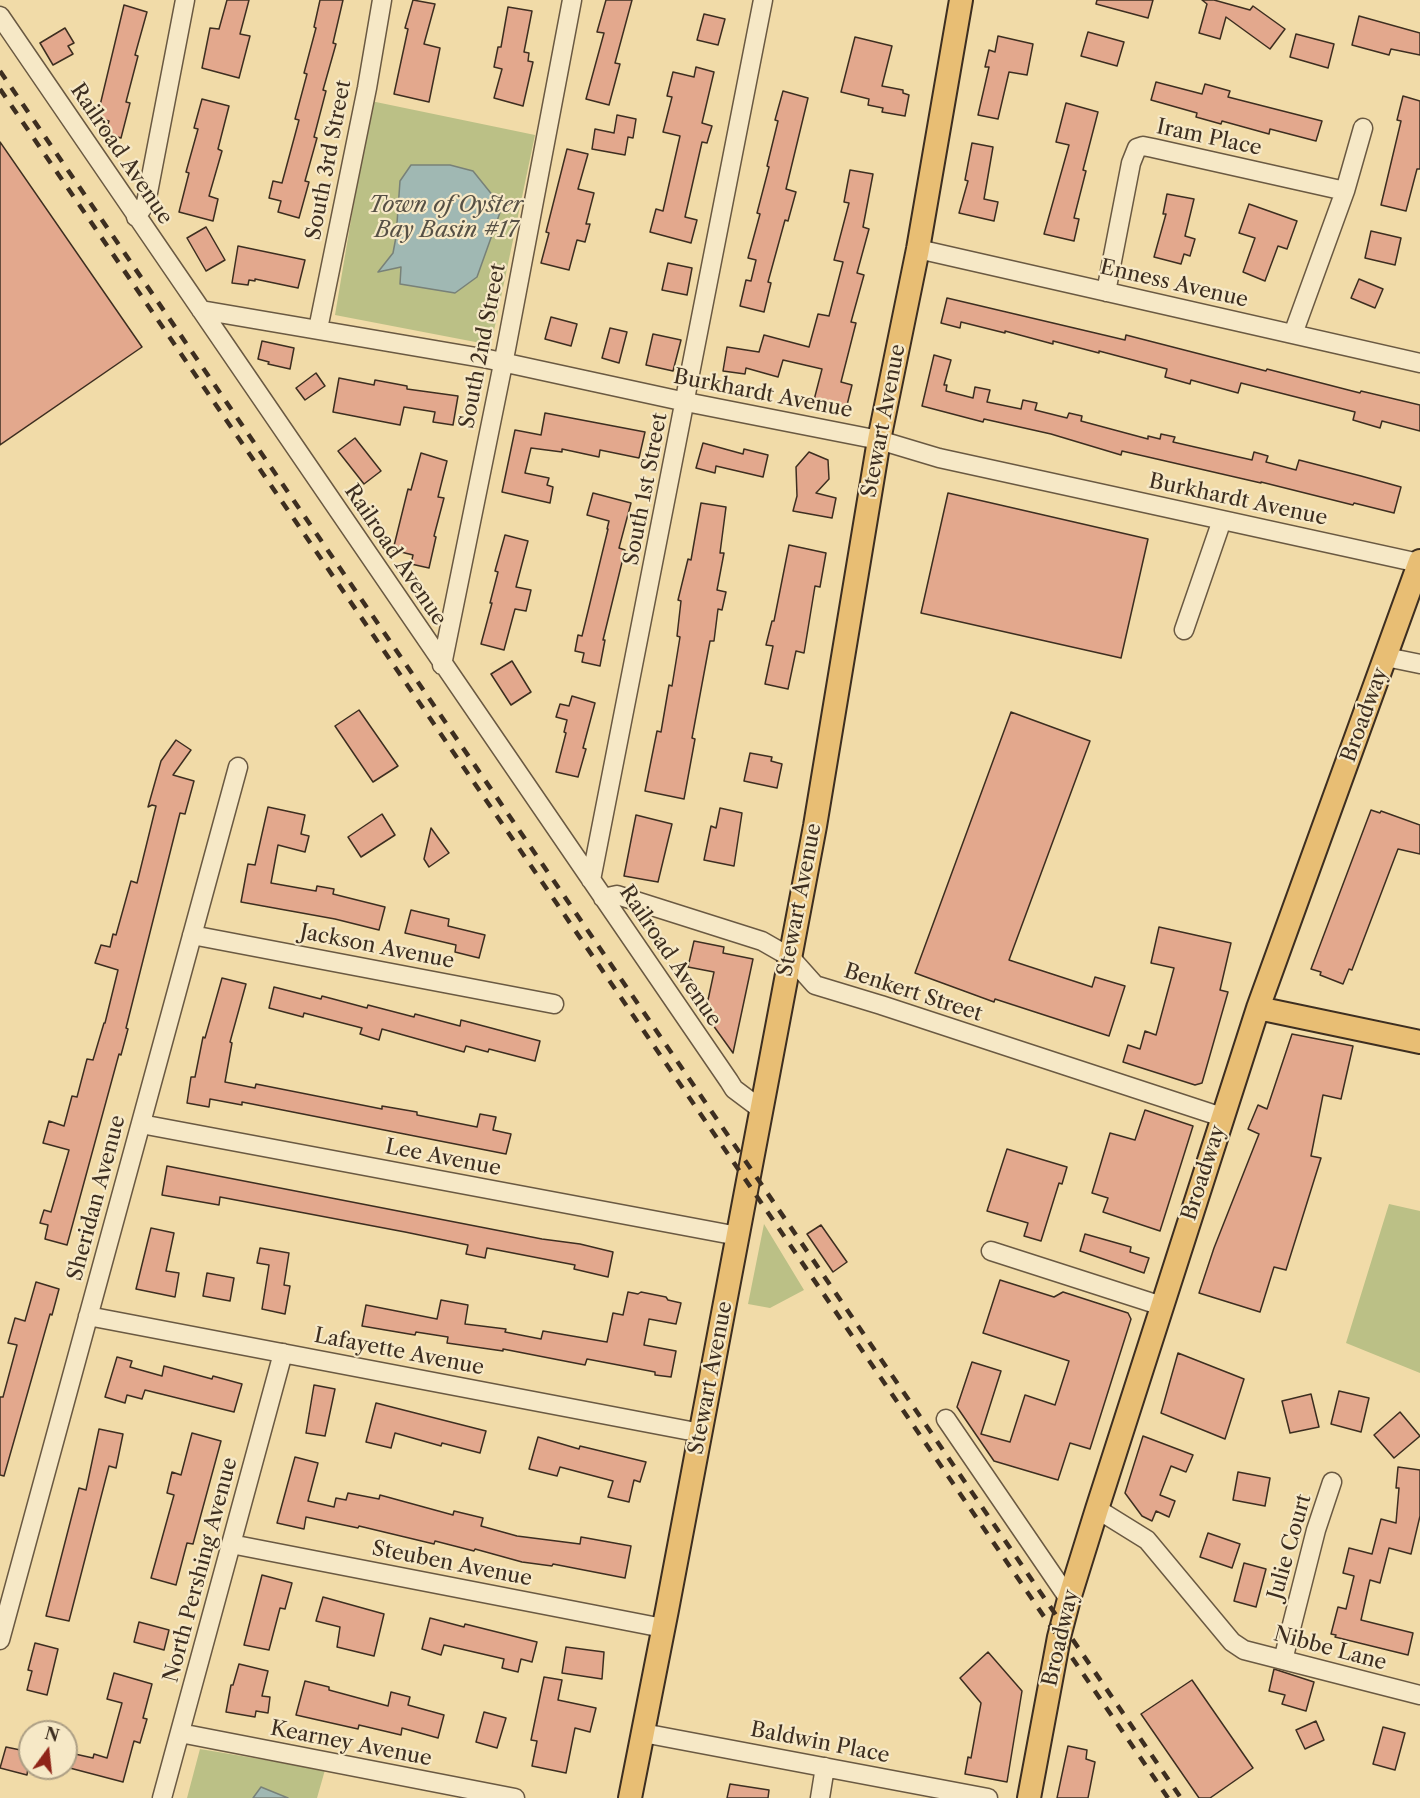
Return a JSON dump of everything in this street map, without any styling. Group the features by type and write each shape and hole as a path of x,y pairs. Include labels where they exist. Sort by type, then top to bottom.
{"main road":[{"name":"Stewart Avenue","path":"630,1798 815,826 879,440 918,249 961,0"},
{"name":"Broadway","path":"1029,1798 1059,1637 1097,1509 1258,1008 1420,562"},
{"path":"1258,1008 1420,1042"}],"street":[{"path":"136,217 146,203 185,0"},
{"name":"South 3rd Street","path":"318,329 367,88 382,0"},
{"name":"South 2nd Street","path":"442,665 504,362 572,0"},
{"name":"South 1st Street","path":"591,880 764,0"},
{"name":"Railroad Avenue","path":"0,16 729,1082 734,1089 762,1110"},
{"path":"1293,334 1345,192 1363,128"},
{"name":"Iram Place","path":"1106,292 1131,163 1137,148 1143,146 1153,148 1345,192"},
{"name":"Enness Avenue","path":"918,249 1420,363"},
{"name":"Burkhardt Avenue","path":"201,310 504,362 686,402 879,440 939,458 1420,562"},
{"path":"1184,630 1222,520"},
{"path":"1386,657 1420,664"},
{"name":"Sheridan Avenue","path":"0,1640 238,767"},
{"name":"Benkert Street","path":"603,898 617,895 762,941 790,957 815,985 1222,1117"},
{"name":"Jackson Avenue","path":"192,935 554,1004"},
{"name":"Lee Avenue","path":"141,1124 738,1236"},
{"path":"991,1251 1162,1306"},
{"name":"Lafayette Avenue","path":"88,1316 701,1433"},
{"name":"North Pershing Avenue","path":"162,1798 283,1353"},
{"path":"946,1419 1069,1599"},
{"name":"Julie Court","path":"1282,1660 1316,1530 1332,1482"},
{"name":"Nibbe Lane","path":"1097,1509 1147,1540 1232,1642 1244,1650 1420,1695"},
{"name":"Steuben Avenue","path":"231,1544 663,1629"},
{"name":"Baldwin Place","path":"644,1733 987,1798"},
{"name":"Kearney Avenue","path":"180,1734 515,1798"},
{"path":"820,1798 825,1767"}],"green space":[{"path":"371,101 535,135 491,345 335,315"},
{"path":"1389,1204 1420,1211 1420,1373 1346,1343"},
{"path":"764,1224 804,1290 770,1308 748,1304"},
{"path":"200,1749 325,1770 317,1798 187,1798"}],"water":[{"name":"Town of Oyster Bay Basin #17","path":"411,165 450,165 473,171 502,207 477,277 455,293 400,284 401,267 378,272 393,253 400,181"},
{"path":"261,1787 288,1798 253,1798"}],"building":[{"path":"227,0 249,0 240,34 250,36 239,78 202,68 210,28 219,29"},
{"path":"320,0 343,0 333,43 336,44 323,90 326,91 314,137 317,138 305,181 309,182 299,218 278,212 281,201 269,198 273,181 282,183 299,120 295,119 307,74 304,73 316,28 314,27"},
{"path":"413,0 435,4 424,44 440,48 429,102 394,94 408,29 405,28"},
{"path":"606,0 632,0 615,63 620,64 609,105 586,99 604,33 597,32"},
{"path":"1097,0 1153,0 1148,18 1096,4"},
{"path":"1202,0 1214,0 1250,10 1253,6 1285,29 1270,49 1226,17 1220,39 1199,33 1207,4"},
{"path":"124,5 147,12 135,55 138,56 126,102 130,103 121,138 105,133 109,121 97,118"},
{"path":"508,7 532,11 524,52 529,53 528,61 533,62 523,106 494,98 502,69 494,67 498,47 501,47"},
{"path":"704,14 725,19 718,45 697,40"},
{"path":"1359,16 1420,33 1420,55 1391,49 1389,55 1352,45"},
{"path":"65,28 74,43 68,46 73,54 53,65 40,43"},
{"path":"1088,32 1124,42 1117,66 1081,56"},
{"path":"1296,34 1334,44 1328,68 1290,57"},
{"path":"998,36 1033,44 1027,75 1009,72 998,119 978,115 989,67 985,67 989,50 995,52"},
{"path":"855,37 892,46 882,86 903,90 903,93 909,95 905,116 882,112 883,108 868,105 869,99 841,92"},
{"path":"696,67 714,72 702,123 712,126 707,143 702,142 685,217 697,220 691,243 650,232 656,209 663,211 680,136 663,132 672,97 667,96 673,72 694,77"},
{"path":"1156,82 1202,94 1205,84 1230,91 1228,97 1322,121 1316,141 1270,129 1269,134 1222,121 1221,124 1196,117 1197,113 1151,100"},
{"path":"783,91 808,98 786,189 796,192 788,221 785,220 768,282 771,283 764,312 740,306 746,280 751,281 756,260 748,258 760,214 757,213 769,167 767,166 778,121 775,120"},
{"path":"1403,96 1420,101 1420,169 1417,169 1406,211 1381,205 1401,121 1397,120"},
{"path":"202,99 229,106 218,149 222,151 209,196 218,199 213,221 179,212 189,173 186,172 198,129 194,128"},
{"path":"1066,103 1098,112 1083,170 1086,171 1074,218 1079,219 1074,241 1044,234 1069,145 1056,142"},
{"path":"617,115 636,119 633,138 628,137 625,155 592,149 595,129 614,133"},
{"path":"0,142 142,347 0,445"},
{"path":"972,143 993,147 984,199 998,202 994,221 959,213 968,181 965,180"},
{"path":"567,149 588,154 578,189 594,193 586,224 590,224 585,242 577,240 569,270 541,263 549,233 546,232"},
{"path":"850,170 873,174 863,227 869,229 857,273 864,275 851,322 856,323 841,382 852,385 846,409 814,400 822,369 783,360 778,377 746,368 745,374 723,371 727,347 759,352 764,335 809,347 818,314 829,316 843,262 834,260 849,203 844,202"},
{"path":"1167,194 1194,199 1185,236 1195,239 1190,256 1184,254 1181,264 1154,257 1166,214 1163,214"},
{"path":"1249,204 1297,221 1287,249 1278,246 1265,281 1243,272 1255,238 1239,233"},
{"path":"206,227 225,260 206,271 187,238"},
{"path":"1371,231 1401,238 1395,265 1365,258"},
{"path":"238,246 305,260 298,288 255,279 255,281 249,280 248,285 232,283"},
{"path":"668,263 692,268 687,295 662,290"},
{"path":"1359,279 1383,289 1375,308 1351,298"},
{"path":"947,298 1125,340 1126,335 1266,371 1267,369 1360,393 1361,391 1420,405 1420,431 1382,421 1380,428 1353,420 1355,412 1241,383 1238,393 1191,380 1190,384 1165,377 1167,369 1099,351 1099,353 1053,341 1053,344 961,322 960,328 941,323"},
{"path":"551,317 577,324 571,346 545,339"},
{"path":"610,328 627,332 619,363 602,358"},
{"path":"653,334 681,340 673,371 646,365"},
{"path":"262,341 294,348 290,369 258,359"},
{"path":"934,355 951,360 944,385 947,385 946,391 973,398 975,387 990,390 987,402 1021,409 1023,400 1037,403 1035,410 1067,418 1069,413 1082,416 1081,421 1148,439 1148,436 1160,439 1161,434 1175,437 1173,442 1252,460 1254,452 1268,456 1266,462 1296,470 1299,460 1361,476 1401,487 1394,513 1122,451 1121,455 1051,434 984,419 983,422 922,406"},
{"path":"316,373 325,386 305,400 296,388"},
{"path":"339,378 374,385 375,380 407,386 407,389 458,396 453,425 433,422 435,412 404,407 400,425 333,412"},
{"path":"545,413 645,432 639,458 600,450 599,457 562,449 562,452 531,448 525,473 549,478 547,485 553,487 550,503 502,492 515,430 541,435"},
{"path":"355,438 381,471 364,484 338,451"},
{"path":"703,443 743,454 744,449 768,455 763,477 716,466 715,473 696,468"},
{"path":"809,452 828,460 829,479 816,493 836,498 832,518 793,511 797,496 796,467"},
{"path":"421,453 447,461 438,497 444,498 434,536 436,537 429,568 411,564 413,555 393,550 408,489 411,490"},
{"path":"593,493 631,503 619,548 625,550 603,640 605,640 600,666 582,662 584,653 575,651 578,635 582,636 609,521 587,515"},
{"path":"948,493 1148,539 1121,658 921,613"},
{"path":"701,503 726,507 720,553 724,553 717,590 726,592 722,610 718,609 714,641 710,641 692,738 695,739 684,799 645,791 657,731 661,732 669,685 672,686 680,637 677,636 681,601 678,600 688,559 691,560"},
{"path":"505,535 528,541 516,587 531,590 526,611 515,609 504,650 481,644 498,572 495,571"},
{"path":"789,545 826,553 820,587 815,586 804,653 796,651 788,689 765,684 773,646 766,645 772,621 774,621"},
{"path":"512,661 531,692 511,705 491,674"},
{"path":"572,696 595,703 578,777 556,772 567,720 556,717 560,704 569,706"},
{"path":"359,710 398,766 373,782 335,726"},
{"path":"1011,712 1090,741 1009,960 1092,987 1095,977 1125,986 1109,1036 995,999 994,1002 915,973"},
{"path":"176,740 191,750 173,775 194,781 185,814 180,813 126,1028 128,1029 121,1055 119,1054 67,1245 45,1239 48,1225 40,1223 44,1210 51,1212 69,1150 43,1143 49,1121 64,1126 72,1096 77,1097 87,1059 93,1060 118,970 95,963 101,945 110,947 113,934 116,935 131,881 137,883 156,806 148,807 161,761"},
{"path":"750,753 772,757 771,761 782,764 777,788 744,781"},
{"path":"268,807 305,815 301,834 309,836 305,852 278,845 271,883 316,891 317,886 334,889 333,894 385,907 379,930 335,919 241,902 248,864 255,865"},
{"path":"720,808 742,813 734,866 704,860 711,826 716,828"},
{"path":"1371,810 1380,813 1381,811 1420,825 1420,854 1398,849 1352,970 1349,969 1343,984 1311,969"},
{"path":"382,814 395,835 361,857 348,837"},
{"path":"636,815 672,824 658,882 624,876"},
{"path":"431,828 449,853 429,867 424,859"},
{"path":"411,910 449,919 448,926 485,935 479,958 455,952 456,945 405,933"},
{"path":"1159,927 1231,943 1220,990 1228,992 1202,1083 1195,1085 1123,1062 1128,1045 1140,1049 1145,1031 1156,1035 1174,968 1151,963"},
{"path":"694,941 724,947 723,953 753,959 733,1053 705,1014 714,972 688,967"},
{"path":"222,978 246,984 230,1042 232,1043 225,1082 255,1088 256,1084 382,1109 382,1106 417,1112 417,1115 477,1127 480,1114 496,1117 493,1130 511,1134 506,1154 242,1102 242,1105 210,1099 209,1107 187,1103 191,1077 195,1077 203,1037 205,1038"},
{"path":"274,987 367,1008 368,1005 414,1017 415,1014 460,1026 461,1020 540,1041 535,1061 489,1049 488,1052 466,1046 464,1052 382,1029 379,1040 360,1034 362,1028 304,1013 303,1017 269,1008"},
{"path":"1292,1034 1353,1046 1341,1099 1323,1095 1311,1156 1321,1158 1286,1270 1274,1267 1260,1312 1199,1293 1214,1248 1259,1134 1248,1129 1258,1105 1267,1109"},
{"path":"1145,1110 1193,1126 1160,1231 1103,1212 1108,1198 1092,1193 1110,1133 1135,1140"},
{"path":"1007,1149 1067,1167 1062,1184 1059,1183 1041,1241 1024,1236 1028,1223 987,1211"},
{"path":"167,1166 613,1252 608,1277 574,1269 575,1265 487,1248 485,1258 466,1254 468,1245 220,1197 219,1205 162,1195"},
{"path":"821,1225 847,1262 833,1272 807,1234"},
{"path":"151,1228 174,1233 166,1271 179,1273 175,1297 136,1289"},
{"path":"1085,1234 1131,1247 1130,1252 1149,1258 1144,1273 1080,1251"},
{"path":"260,1248 289,1253 284,1285 290,1286 285,1314 262,1309 269,1265 257,1263"},
{"path":"207,1273 234,1278 230,1301 203,1296"},
{"path":"1000,1280 1054,1297 1063,1292 1128,1313 1131,1319 1090,1449 1070,1443 1058,1480 994,1461 957,1407 972,1362 1001,1371 981,1434 1010,1442 1025,1395 1055,1405 1069,1361 983,1333"},
{"path":"36,1282 59,1289 4,1476 0,1475 0,1397 3,1397 17,1345 8,1343 15,1318 25,1321"},
{"path":"628,1292 666,1297 668,1300 681,1303 676,1324 649,1319 644,1345 676,1351 671,1377 587,1359 585,1365 503,1349 503,1351 447,1343 448,1337 416,1332 415,1335 362,1326 366,1305 437,1319 441,1300 468,1305 465,1324 506,1329 505,1332 541,1339 543,1331 607,1342 613,1313 623,1315"},
{"path":"1178,1353 1244,1379 1225,1439 1161,1413"},
{"path":"117,1357 132,1361 130,1367 162,1376 164,1366 212,1379 213,1376 242,1384 234,1412 145,1390 142,1399 127,1395 125,1403 105,1397"},
{"path":"314,1385 335,1389 325,1436 306,1433"},
{"path":"1339,1391 1369,1398 1361,1432 1331,1424"},
{"path":"1311,1394 1319,1427 1290,1433 1282,1401"},
{"path":"376,1403 486,1431 480,1453 442,1443 441,1446 395,1433 391,1448 366,1442"},
{"path":"1400,1412 1420,1436 1394,1458 1374,1435"},
{"path":"99,1429 123,1434 116,1468 109,1466 69,1621 46,1616 79,1488 86,1490"},
{"path":"192,1433 221,1441 193,1544 187,1543 176,1585 151,1578 174,1495 167,1493 172,1472 181,1475"},
{"path":"1143,1436 1193,1455 1186,1472 1171,1466 1160,1495 1175,1501 1169,1517 1156,1511 1152,1521 1142,1516 1125,1493"},
{"path":"538,1437 579,1449 580,1446 646,1462 640,1482 634,1480 629,1502 608,1497 613,1481 560,1467 557,1476 529,1469"},
{"path":"295,1457 318,1463 308,1501 334,1507 336,1498 346,1500 348,1493 379,1499 380,1495 453,1515 454,1511 483,1518 481,1526 517,1536 580,1544 581,1537 631,1546 625,1578 553,1564 552,1566 522,1562 475,1549 474,1551 435,1541 434,1544 359,1526 358,1528 306,1517 304,1529 277,1523"},
{"path":"1398,1467 1420,1470 1420,1516 1411,1554 1389,1548 1380,1583 1370,1580 1361,1620 1413,1633 1408,1655 1335,1637 1336,1635 1331,1634 1338,1607 1346,1609 1354,1576 1343,1573 1349,1548 1372,1554 1381,1519 1396,1523"},
{"path":"1238,1472 1270,1478 1265,1506 1233,1500"},
{"path":"1208,1533 1240,1544 1232,1568 1200,1557"},
{"path":"1244,1563 1266,1569 1256,1607 1234,1601"},
{"path":"262,1575 292,1583 285,1609 280,1608 269,1650 244,1645"},
{"path":"323,1597 384,1614 374,1656 337,1647 340,1627 316,1621"},
{"path":"430,1618 464,1627 465,1624 537,1642 532,1662 521,1659 518,1672 502,1668 504,1659 444,1645 441,1655 422,1649"},
{"path":"139,1622 169,1630 164,1650 134,1642"},
{"path":"35,1643 58,1649 47,1695 27,1690 32,1671 28,1670"},
{"path":"566,1647 604,1652 602,1679 562,1673"},
{"path":"988,1652 1022,1691 1007,1782 965,1774 968,1757 971,1758 981,1703 960,1678"},
{"path":"239,1664 268,1671 262,1696 270,1697 268,1713 256,1711 255,1717 226,1712 231,1685 233,1685"},
{"path":"1274,1669 1314,1682 1306,1711 1282,1704 1285,1695 1269,1691"},
{"path":"114,1673 152,1684 143,1718 147,1719 140,1743 134,1741 123,1782 78,1770 78,1755 93,1758 94,1754 107,1758 122,1703 107,1699"},
{"path":"544,1677 562,1680 558,1700 596,1708 590,1732 575,1728 566,1773 532,1766 537,1741 531,1740"},
{"path":"1192,1680 1253,1768 1210,1798 1199,1798 1141,1714"},
{"path":"305,1681 388,1706 391,1692 410,1697 408,1705 444,1715 438,1738 402,1728 401,1735 359,1725 358,1729 296,1715"},
{"path":"484,1712 506,1718 497,1748 476,1742"},
{"path":"1316,1721 1324,1740 1305,1749 1296,1730"},
{"path":"1383,1727 1405,1733 1395,1770 1373,1764"},
{"path":"1068,1746 1087,1750 1086,1759 1095,1762 1088,1798 1057,1798"},
{"path":"6,1747 18,1750 18,1773 0,1768"},
{"path":"730,1784 769,1790 768,1798 727,1798"}],"railway":[{"path":"0,71 1181,1798"},
{"path":"0,89 1168,1798"}]}
